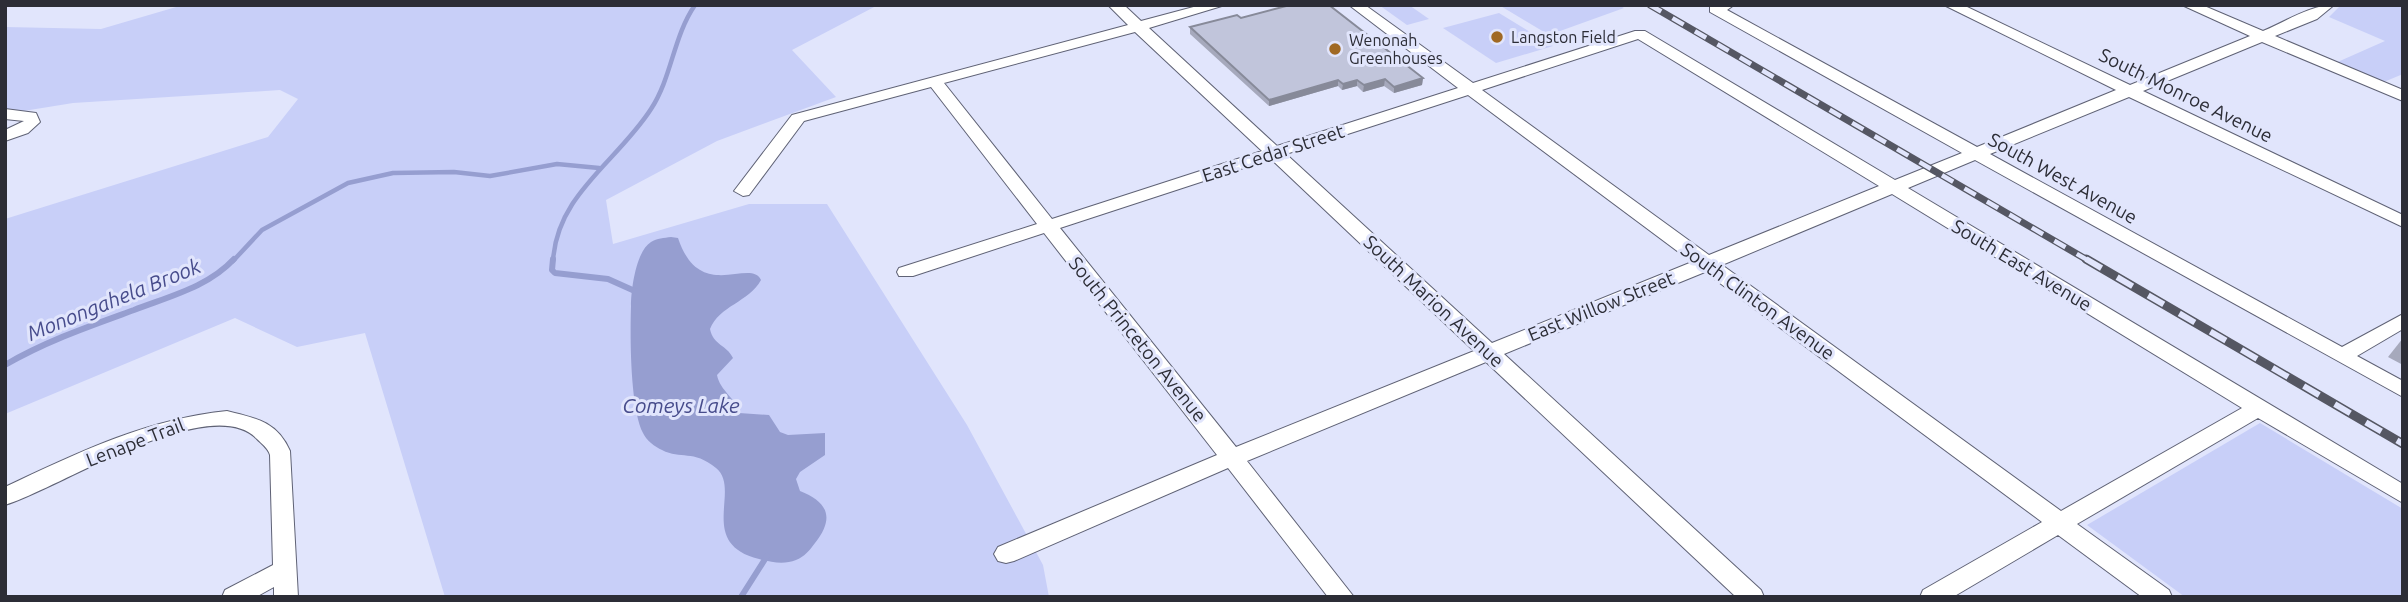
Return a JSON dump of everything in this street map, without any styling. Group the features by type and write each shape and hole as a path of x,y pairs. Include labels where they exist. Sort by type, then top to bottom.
{"street":[{"name":"South Marion Avenue","path":"1115,5 1752,597"},
{"path":"743,191 798,118 1218,5"},
{"name":"South Clinton Avenue","path":"1356,5 2160,597"},
{"name":"South West Avenue","path":"1724,5 1715,9 2403,390"},
{"name":"South Monroe Avenue","path":"1951,5 2403,222"},
{"path":"2189,5 2403,96"},
{"name":"East Willow Street","path":"1006,554 1232,457 2312,16 2327,5"},
{"name":"East Cedar Street","path":"906,272 1640,34"},
{"name":"South East Avenue","path":"1640,34 2403,495"},
{"name":"South Princeton Avenue","path":"934,81 1342,597"},
{"path":"5,114 30,116 32,122 22,130 5,136"},
{"path":"2342,356 2403,320"},
{"path":"1932,597 2258,408"},
{"name":"Lenape Trail","path":"5,497 173,425 208,418 238,418 264,428 279,449 286,597"},
{"path":"234,597 285,570"}],"shaded area":[{"path":"183,5 878,5 792,50 836,97 717,141 606,200 613,244 749,204 827,204 967,425 1043,565 1049,597 445,597 365,333 297,347 235,318 5,414 5,219 268,137 298,99 280,90 73,103 5,114 5,27 101,29"},
{"path":"1379,5 1409,5 1429,19 1407,25"},
{"path":"1499,5 1619,5 1624,8 1549,35"},
{"path":"2341,5 2403,5 2403,74 2379,84 2333,64 2385,41 2329,17"},
{"name":"Langston Field","path":"1499,13 1553,46 1496,63 1443,28"},
{"path":"2260,423 2403,509 2403,597 2185,597 2087,525"}],"water":[{"name":"Comeys Lake","path":"678,238 687,258 699,269 711,274 755,274 761,280 749,294 720,315 710,329 714,338 733,358 717,375 739,413 769,415 780,432 788,435 825,433 825,455 800,472 796,479 800,491 817,500 826,512 825,526 811,548 796,560 772,562 740,551 729,541 725,529 725,489 723,477 716,468 701,459 662,450 651,443 643,433 636,406 632,371 632,291 635,271 646,247 656,240"}],"building":[{"name":"Wenonah Greenhouses","path":"1290,5 1329,5 1423,78 1394,87 1385,79 1364,85 1357,80 1343,84 1338,80 1269,100 1190,27 1237,15 1241,18"}],"waterway":[{"name":"Monongahela Brook","path":"553,261 557,237 565,216 577,197 637,128 658,97 682,30 695,5"},
{"name":"Monongahela Brook","path":"233,261 262,230 348,183 393,173 454,172 490,176 557,164 599,168"},
{"name":"Monongahela Brook","path":"5,365 68,334 188,290 224,269 234,259"},
{"path":"553,259 552,270 555,273 608,279 637,292"},
{"path":"741,597 767,556"}],"railway":[{"path":"1650,5 2089,261"},
{"path":"2086,259 2403,444"}],"place":[{"name":"Langston Field","path":"1497,37"},
{"name":"Wenonah Greenhouses","path":"1335,49"}]}
